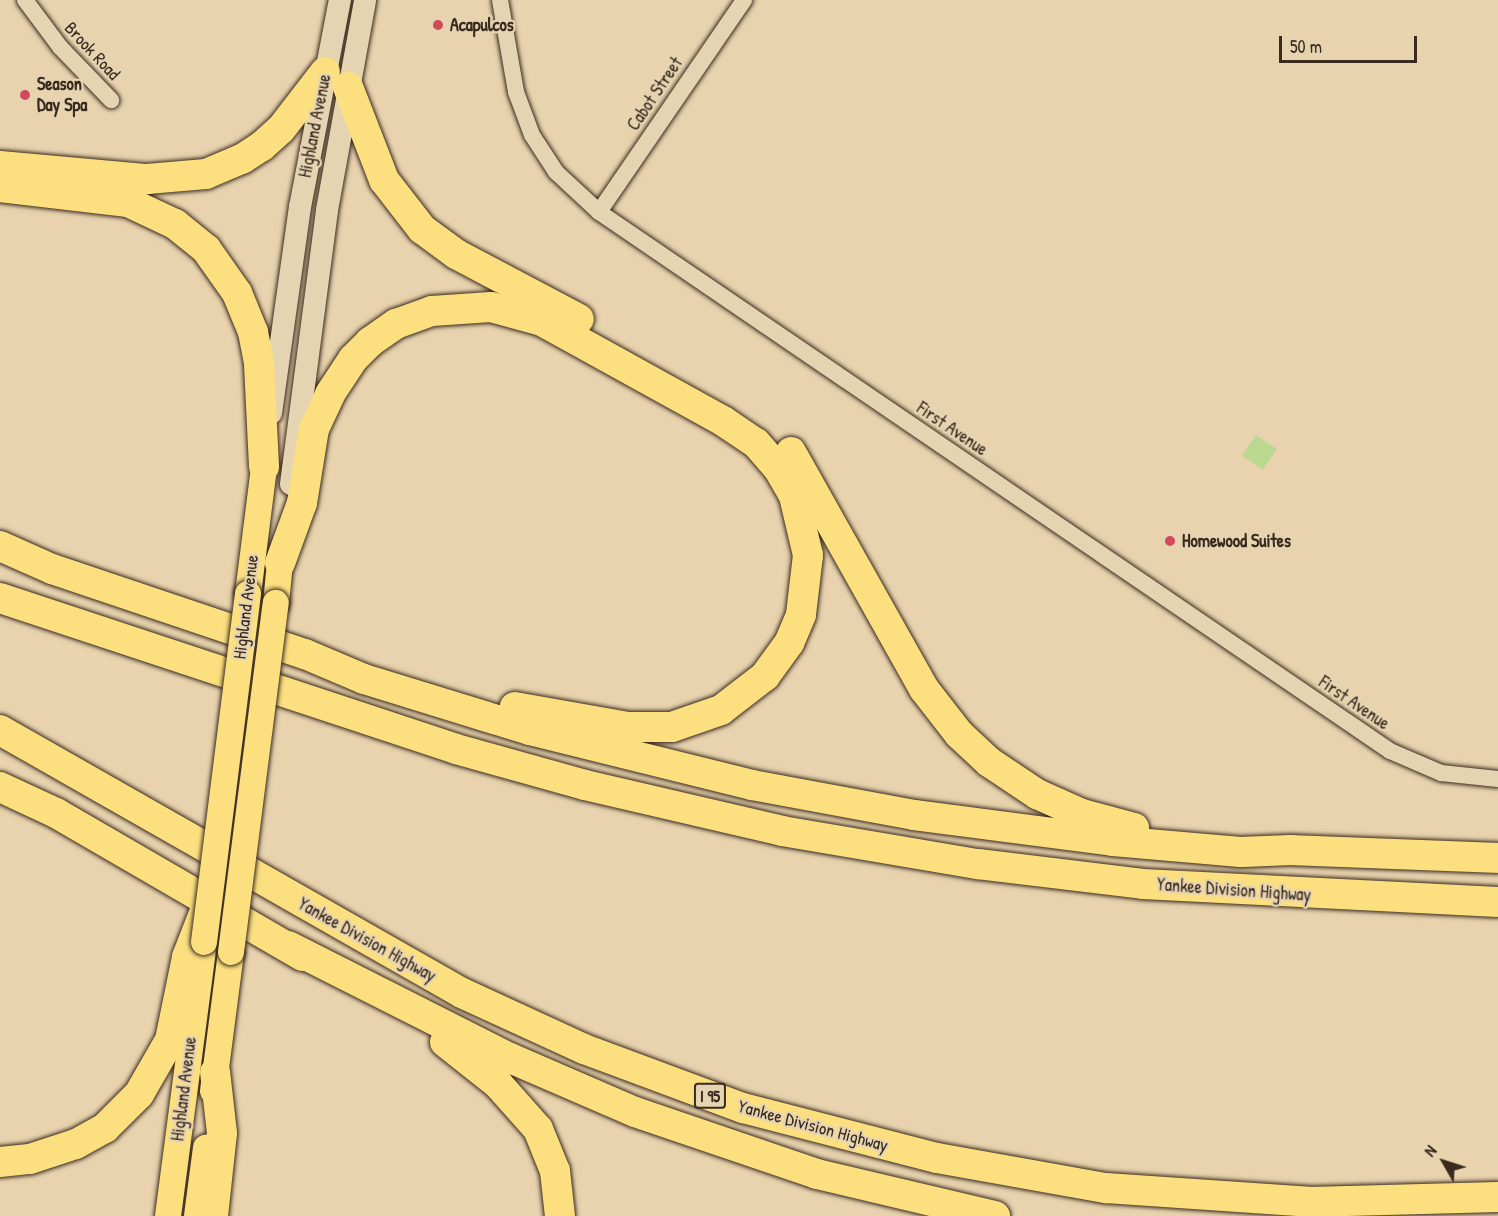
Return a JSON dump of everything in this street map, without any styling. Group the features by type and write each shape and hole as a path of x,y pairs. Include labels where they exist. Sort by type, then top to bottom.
{"highway":[{"path":"0,166 147,179 206,174 242,159 262,146 336,80 384,180 410,215 435,241 731,402 781,440 811,482 924,689 954,729 989,762 1037,794 1103,820 1179,837 1292,850 1498,858"},
{"path":"0,187 128,202 169,220 206,249 237,293 253,332 259,364 264,467"},
{"path":"280,562 302,502 314,429 345,369 370,342 396,324 432,311 466,307 502,309 542,321 733,427 771,458 790,488 801,514 808,555 807,584 789,643 774,666 743,695 721,710 685,724 648,729 551,714 305,654"},
{"path":"0,546 52,569"},
{"path":"0,556 52,569 305,654 364,679 530,730 691,771 817,798 979,825 1113,841 1241,852 1292,850"},
{"name":"Yankee Division Highway","path":"0,598 456,749 585,785 782,831 967,863 1132,883 1498,902"},
{"name":"Yankee Division Highway","path":"0,730 462,993 584,1049 743,1108 937,1158 1106,1188 1308,1202 1498,1197"},
{"path":"0,775 56,813"},
{"path":"0,786 56,813 288,946 437,1036 511,1096 545,1144 558,1185 560,1216"},
{"path":"0,1162 37,1157 76,1144 105,1128 128,1107 148,1082 170,1040 208,904"},
{"path":"288,946 483,1046 635,1112 828,1177 996,1216"},
{"path":"213,1216 222,1133 216,1072"}],"main road":[{"name":"Highland Avenue","path":"197,1216 322,243 336,80 340,0"},
{"name":"Highland Avenue","path":"208,904 289,275 336,80 365,0"},
{"name":"Highland Avenue","path":"168,1216 199,939"}],"street":[{"name":"Brook Road","path":"25,0 60,47 111,100"},
{"name":"First Avenue","path":"500,0 516,92 532,135 556,172 599,212 1390,751 1441,773 1498,779"},
{"name":"Cabot Street","path":"599,212 744,0"}],"green space":[{"path":"1256,435 1277,449 1263,470 1242,456"}],"place":[{"name":"Acapulcos","path":"438,25"},
{"name":"Season Day Spa","path":"25,95"},
{"name":"Homewood Suites","path":"1170,541"}]}
